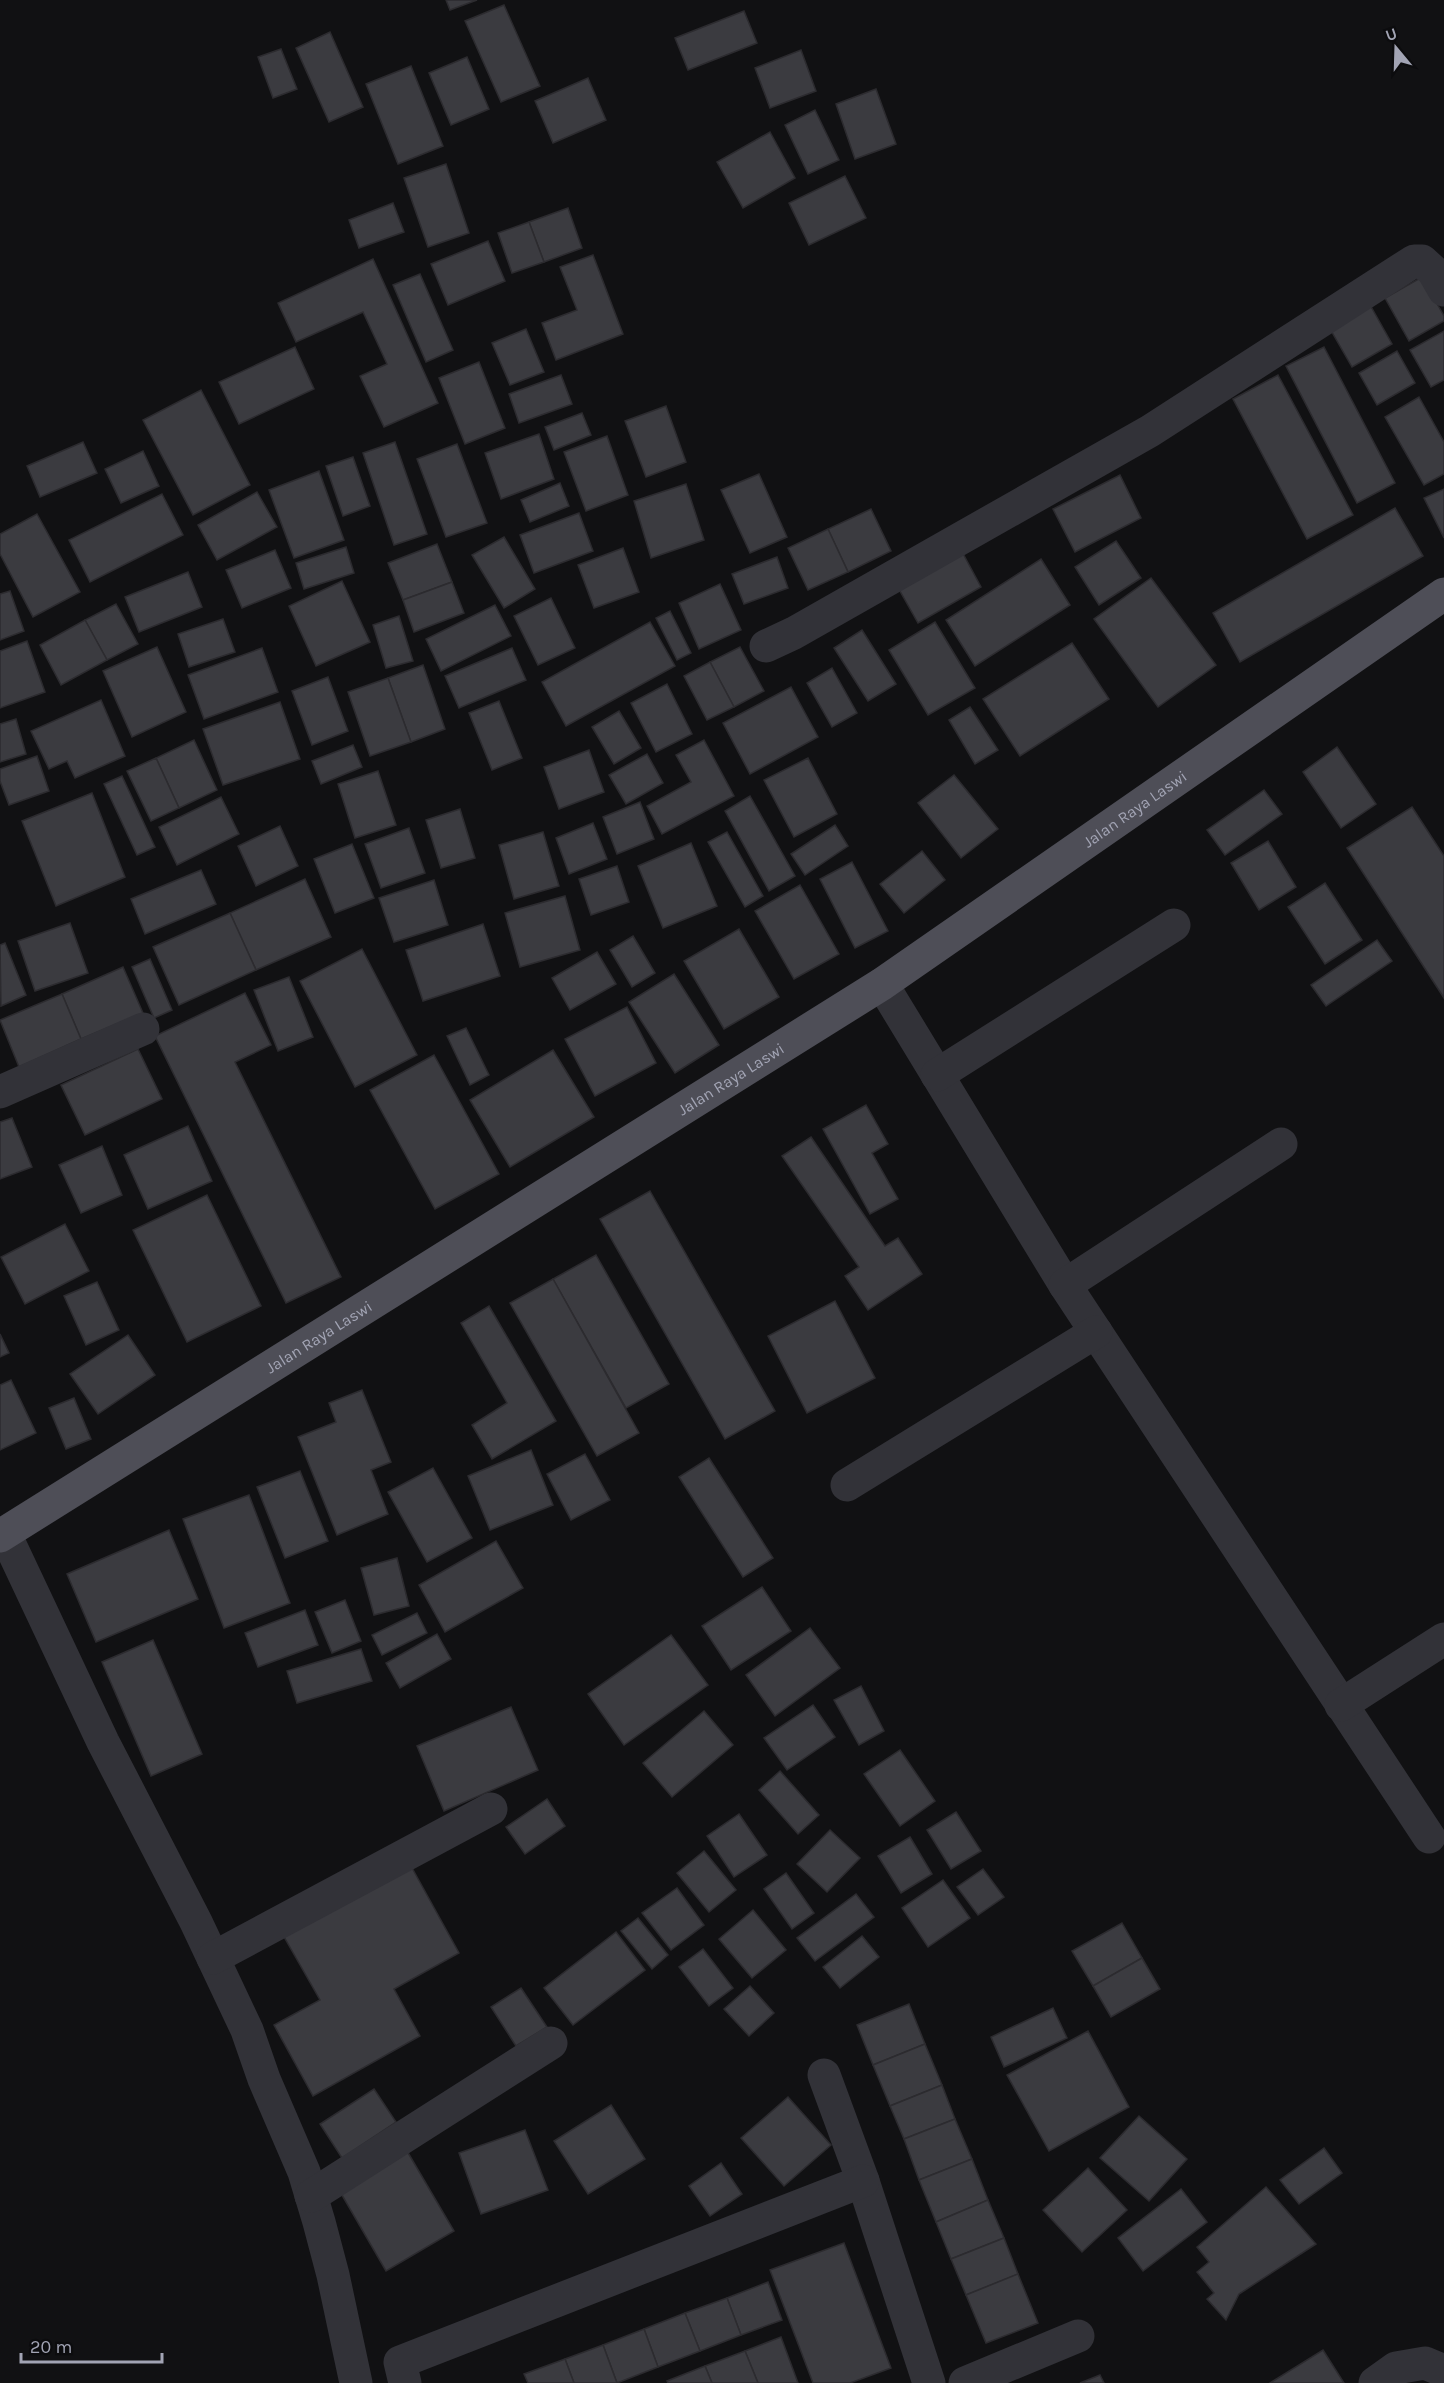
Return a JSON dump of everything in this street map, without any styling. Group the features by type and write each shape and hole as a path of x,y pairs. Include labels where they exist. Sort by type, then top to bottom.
{"main road":[{"name":"Jalan Raya Laswi","path":"2,1535 882,984 1444,594"}],"street":[{"path":"766,645 794,633 1150,431 1414,261 1422,261 1433,271 1444,290"},
{"path":"937,1075 1174,925"},
{"path":"882,984 1065,1285 1429,1837"},
{"path":"0,1092 143,1029"},
{"path":"1065,1285 1281,1144"},
{"path":"847,1485 1096,1332"},
{"path":"2,1535 247,2030 264,2079 304,2172 333,2275 356,2383"},
{"path":"1341,1705 1444,1639"},
{"path":"213,1958 491,1809"},
{"path":"311,2196 551,2043"},
{"path":"825,2075 863,2181 929,2383"},
{"path":"405,2383 400,2362 863,2181"},
{"path":"965,2383 1078,2336"},
{"path":"1375,2383 1396,2368 1425,2363 1444,2371"}],"building":[{"path":"446,0 477,0 450,10"},
{"path":"504,5 540,86 501,102 465,21"},
{"path":"744,11 757,43 688,70 675,38"},
{"path":"330,32 363,107 329,122 296,48"},
{"path":"281,49 297,89 273,98 258,57"},
{"path":"801,50 816,91 770,108 755,68"},
{"path":"467,57 489,109 451,125 429,73"},
{"path":"411,66 443,146 398,164 366,84"},
{"path":"588,78 606,120 553,143 535,101"},
{"path":"876,89 896,144 855,159 836,104"},
{"path":"815,110 839,160 808,174 785,125"},
{"path":"770,132 795,178 743,208 717,162"},
{"path":"446,164 469,233 428,247 404,178"},
{"path":"845,176 866,218 809,245 789,203"},
{"path":"393,203 404,232 359,248 349,220"},
{"path":"568,208 582,248 544,262 529,222"},
{"path":"529,222 544,262 512,273 498,233"},
{"path":"488,241 505,281 448,305 431,264"},
{"path":"593,255 623,334 556,360 542,323 577,310 560,267"},
{"path":"373,259 438,403 384,427 360,376 387,364 363,312 296,342 278,303"},
{"path":"420,274 453,350 426,362 393,285"},
{"path":"1422,277 1444,316 1444,321 1409,341 1385,298"},
{"path":"1369,303 1392,344 1352,367 1329,327"},
{"path":"526,329 544,372 510,385 492,343"},
{"path":"1444,331 1444,380 1431,387 1410,350"},
{"path":"295,347 314,389 239,424 219,382"},
{"path":"1324,347 1395,483 1357,503 1286,366"},
{"path":"1397,351 1415,383 1377,405 1359,373"},
{"path":"479,362 505,428 465,444 439,378"},
{"path":"561,375 572,404 519,423 509,394"},
{"path":"1278,375 1353,515 1307,539 1233,399"},
{"path":"201,390 250,485 193,515 143,420"},
{"path":"1419,397 1444,442 1444,474 1424,485 1385,417"},
{"path":"666,406 686,462 646,477 625,421"},
{"path":"582,413 591,435 554,450 545,427"},
{"path":"539,434 554,479 501,499 485,453"},
{"path":"607,436 628,495 586,511 564,452"},
{"path":"83,442 97,473 40,497 27,466"},
{"path":"395,442 427,534 394,545 363,453"},
{"path":"457,444 487,523 446,537 417,459"},
{"path":"143,451 159,486 121,503 105,469"},
{"path":"353,457 370,506 343,516 326,466"},
{"path":"319,471 344,540 294,558 269,490"},
{"path":"759,474 787,537 750,553 721,490"},
{"path":"1120,475 1141,518 1075,552 1053,509"},
{"path":"560,483 569,506 530,522 521,500"},
{"path":"686,484 704,540 651,558 634,501"},
{"path":"1444,489 1444,538 1424,498"},
{"path":"257,492 277,527 217,560 198,525"},
{"path":"162,494 183,535 90,582 69,540"},
{"path":"1395,508 1423,556 1240,662 1213,613"},
{"path":"871,509 891,551 848,572 828,529"},
{"path":"579,513 593,551 534,573 520,535"},
{"path":"37,514 80,592 33,617 0,554 0,534"},
{"path":"828,529 848,572 808,590 788,548"},
{"path":"504,537 535,589 504,608 472,555"},
{"path":"1116,541 1141,578 1099,605 1075,567"},
{"path":"437,544 452,582 403,600 388,563"},
{"path":"346,547 354,573 304,589 296,563"},
{"path":"623,548 639,592 594,608 578,565"},
{"path":"960,548 981,587 918,623 896,584"},
{"path":"275,550 291,588 242,608 226,570"},
{"path":"777,557 788,588 744,604 732,574"},
{"path":"1041,559 1070,605 975,666 946,620"},
{"path":"188,572 202,607 139,632 125,597"},
{"path":"1151,578 1216,665 1158,707 1094,619"},
{"path":"342,581 370,642 316,666 289,606"},
{"path":"452,582 464,613 414,632 403,600"},
{"path":"720,584 741,630 699,649 679,603"},
{"path":"10,591 24,631 0,640 0,594"},
{"path":"551,598 575,648 538,665 514,616"},
{"path":"116,604 138,644 107,660 85,620"},
{"path":"495,605 511,636 441,671 426,639"},
{"path":"670,611 691,653 677,660 656,618"},
{"path":"399,616 413,661 386,668 373,625"},
{"path":"223,619 235,652 189,667 178,634"},
{"path":"85,620 107,660 61,685 40,645"},
{"path":"650,622 675,666 566,726 542,682"},
{"path":"935,622 975,688 928,715 889,650"},
{"path":"862,630 896,684 868,701 834,648"},
{"path":"27,641 45,692 0,708 0,651"},
{"path":"1072,643 1109,699 1020,756 983,699"},
{"path":"157,647 186,712 132,737 103,671"},
{"path":"740,647 764,691 734,707 710,662"},
{"path":"262,648 278,692 204,719 188,675"},
{"path":"512,648 526,680 459,708 445,676"},
{"path":"710,662 734,707 707,720 684,676"},
{"path":"423,665 445,729 411,742 388,678"},
{"path":"832,668 857,713 832,727 807,683"},
{"path":"328,677 348,731 312,745 292,691"},
{"path":"388,678 411,742 370,756 348,692"},
{"path":"667,684 692,734 656,752 631,703"},
{"path":"791,687 818,737 750,774 723,723"},
{"path":"101,700 125,756 75,778 67,761 49,769 31,731"},
{"path":"499,701 522,758 492,770 469,713"},
{"path":"280,702 300,759 223,785 203,729"},
{"path":"970,707 998,750 975,764 949,720"},
{"path":"619,711 641,748 614,764 592,727"},
{"path":"16,719 26,754 0,762 0,724"},
{"path":"194,740 217,790 179,808 156,758"},
{"path":"704,740 734,796 662,834 647,806 691,782 676,755"},
{"path":"353,745 362,767 321,784 312,761"},
{"path":"1337,747 1376,804 1341,828 1303,772"},
{"path":"589,750 604,792 559,809 544,767"},
{"path":"647,754 663,783 626,804 609,775"},
{"path":"37,756 49,791 9,805 0,781 0,769"},
{"path":"156,758 179,808 151,821 127,771"},
{"path":"808,758 837,814 794,837 764,780"},
{"path":"378,771 396,825 355,838 338,784"},
{"path":"954,775 998,829 961,858 918,803"},
{"path":"122,776 155,847 137,855 104,784"},
{"path":"1264,790 1282,814 1225,855 1207,830"},
{"path":"92,793 125,877 56,906 22,821"},
{"path":"750,796 795,876 769,891 725,811"},
{"path":"221,797 239,834 177,865 159,827"},
{"path":"640,802 654,839 617,854 603,817"},
{"path":"1412,807 1444,856 1444,998 1347,848"},
{"path":"460,809 475,858 441,868 426,820"},
{"path":"593,823 607,859 569,874 556,838"},
{"path":"835,825 848,846 805,875 791,854"},
{"path":"280,826 298,866 256,886 238,846"},
{"path":"409,828 425,873 381,888 365,844"},
{"path":"543,832 559,886 514,899 499,845"},
{"path":"727,832 763,896 745,907 708,842"},
{"path":"1268,841 1296,887 1259,910 1231,863"},
{"path":"691,843 717,906 663,928 638,866"},
{"path":"352,844 374,898 335,913 314,859"},
{"path":"922,851 945,880 904,913 880,884"},
{"path":"852,862 888,931 855,948 820,879"},
{"path":"617,866 629,902 591,915 579,879"},
{"path":"201,870 216,904 145,934 131,899"},
{"path":"305,879 331,937 256,970 230,913"},
{"path":"434,880 448,925 394,942 379,898"},
{"path":"1325,883 1362,940 1325,964 1288,907"},
{"path":"800,885 839,954 794,979 755,911"},
{"path":"565,896 580,950 520,967 505,913"},
{"path":"230,913 256,970 179,1005 153,947"},
{"path":"70,923 88,973 35,991 18,941"},
{"path":"483,924 500,976 423,1001 406,950"},
{"path":"739,929 779,997 724,1029 684,961"},
{"path":"633,936 655,973 632,987 610,950"},
{"path":"1377,940 1392,961 1326,1006 1311,985"},
{"path":"5,943 26,995 1,1006 0,945"},
{"path":"362,949 417,1055 355,1087 300,981"},
{"path":"597,952 616,984 570,1010 552,978"},
{"path":"150,959 172,1010 154,1018 132,967"},
{"path":"123,967 143,1013 81,1039 62,994"},
{"path":"674,974 719,1045 675,1073 629,1002"},
{"path":"289,977 313,1037 278,1051 254,990"},
{"path":"245,993 271,1045 235,1062 341,1277 286,1303 155,1036"},
{"path":"62,994 81,1039 19,1067 0,1020"},
{"path":"627,1007 656,1063 595,1096 565,1039"},
{"path":"466,1028 489,1075 470,1085 447,1036"},
{"path":"138,1049 162,1099 85,1135 61,1085"},
{"path":"553,1050 594,1117 510,1167 470,1100"},
{"path":"434,1055 499,1174 435,1209 370,1090"},
{"path":"866,1105 888,1144 872,1153 898,1199 870,1214 823,1129"},
{"path":"12,1118 32,1167 0,1179 0,1122"},
{"path":"188,1126 212,1181 148,1209 124,1155"},
{"path":"811,1137 885,1246 898,1238 922,1274 868,1310 845,1276 859,1267 782,1156"},
{"path":"102,1146 122,1195 81,1213 59,1165"},
{"path":"650,1191 775,1411 725,1439 600,1219"},
{"path":"207,1195 261,1306 187,1342 133,1230"},
{"path":"65,1224 89,1271 25,1304 1,1257"},
{"path":"596,1255 669,1384 626,1408 553,1279"},
{"path":"553,1279 639,1433 597,1456 510,1303"},
{"path":"97,1282 119,1330 86,1345 64,1296"},
{"path":"835,1301 875,1378 807,1413 768,1336"},
{"path":"489,1306 556,1421 492,1459 472,1425 507,1403 461,1323"},
{"path":"0,1334 9,1353 0,1357"},
{"path":"128,1335 155,1375 98,1414 70,1374"},
{"path":"11,1380 36,1433 0,1450 0,1385"},
{"path":"362,1390 391,1462 371,1470 388,1514 337,1535 298,1437 336,1422 329,1403"},
{"path":"74,1398 91,1439 66,1449 49,1408"},
{"path":"531,1450 553,1505 490,1530 468,1476"},
{"path":"585,1454 610,1500 571,1520 547,1474"},
{"path":"709,1458 773,1558 743,1577 679,1477"},
{"path":"433,1468 472,1538 427,1562 388,1492"},
{"path":"300,1471 328,1541 285,1558 257,1487"},
{"path":"249,1495 290,1603 224,1628 183,1519"},
{"path":"169,1530 198,1599 96,1642 67,1574"},
{"path":"496,1541 523,1588 445,1632 419,1585"},
{"path":"397,1558 409,1606 374,1615 361,1568"},
{"path":"762,1587 791,1631 731,1670 702,1626"},
{"path":"345,1600 361,1641 332,1653 315,1612"},
{"path":"305,1610 318,1645 258,1667 245,1633"},
{"path":"417,1613 427,1633 382,1655 372,1635"},
{"path":"810,1628 840,1668 775,1716 746,1675"},
{"path":"437,1634 451,1659 400,1688 386,1663"},
{"path":"671,1635 708,1685 624,1745 588,1694"},
{"path":"153,1640 202,1754 151,1776 102,1662"},
{"path":"361,1649 372,1681 297,1703 287,1671"},
{"path":"861,1686 884,1731 859,1745 834,1700"},
{"path":"813,1705 835,1737 787,1770 764,1738"},
{"path":"511,1707 538,1770 444,1811 417,1746"},
{"path":"704,1711 733,1745 672,1797 643,1763"},
{"path":"900,1750 935,1801 900,1826 864,1774"},
{"path":"780,1771 819,1815 798,1834 759,1790"},
{"path":"547,1799 565,1826 525,1854 506,1827"},
{"path":"956,1812 981,1851 951,1869 927,1830"},
{"path":"739,1814 767,1855 734,1877 707,1836"},
{"path":"830,1830 860,1858 827,1892 797,1864"},
{"path":"910,1837 932,1874 901,1893 878,1856"},
{"path":"704,1851 736,1890 709,1912 677,1873"},
{"path":"406,1857 459,1953 394,1989 420,2036 313,2096 274,2025 320,2000 279,1928"},
{"path":"983,1869 1004,1897 978,1915 957,1887"},
{"path":"786,1873 814,1913 792,1929 764,1889"},
{"path":"943,1880 970,1918 928,1947 902,1908"},
{"path":"677,1888 704,1925 671,1950 642,1913"},
{"path":"856,1894 874,1917 815,1961 797,1938"},
{"path":"753,1910 786,1950 752,1978 719,1939"},
{"path":"638,1918 668,1955 652,1969 621,1931"},
{"path":"1122,1923 1142,1958 1093,1986 1072,1951"},
{"path":"616,1932 645,1970 573,2025 544,1988"},
{"path":"862,1936 879,1957 840,1988 823,1967"},
{"path":"703,1949 733,1988 709,2006 679,1967"},
{"path":"1142,1958 1160,1989 1111,2017 1093,1986"},
{"path":"750,1986 774,2013 749,2036 724,2009"},
{"path":"521,1988 547,2027 516,2046 491,2007"},
{"path":"909,2004 925,2044 873,2065 857,2025"},
{"path":"1053,2008 1067,2038 1004,2067 991,2037"},
{"path":"1088,2031 1129,2107 1049,2151 1007,2075"},
{"path":"925,2044 942,2085 890,2106 873,2065"},
{"path":"942,2085 955,2119 904,2139 890,2106"},
{"path":"374,2089 396,2122 342,2158 320,2124"},
{"path":"788,2097 831,2145 784,2186 741,2138"},
{"path":"611,2105 645,2159 588,2194 554,2141"},
{"path":"1139,2116 1187,2159 1149,2201 1100,2158"},
{"path":"955,2119 972,2159 919,2180 904,2139"},
{"path":"525,2130 548,2190 481,2214 459,2153"},
{"path":"1324,2148 1342,2173 1299,2204 1280,2180"},
{"path":"407,2151 454,2231 386,2271 339,2190"},
{"path":"972,2159 988,2200 936,2222 919,2180"},
{"path":"721,2163 742,2194 710,2216 689,2186"},
{"path":"1088,2168 1127,2210 1082,2252 1043,2210"},
{"path":"1266,2187 1316,2244 1239,2294 1226,2320 1207,2299 1214,2293 1197,2272 1209,2262 1197,2247"},
{"path":"1181,2189 1207,2222 1143,2271 1118,2238"},
{"path":"988,2200 1004,2238 951,2259 936,2222"},
{"path":"1004,2238 1018,2274 966,2295 951,2259"},
{"path":"844,2243 891,2368 850,2383 813,2383 770,2270"},
{"path":"1018,2274 1038,2323 986,2343 966,2295"},
{"path":"768,2282 782,2320 741,2335 727,2298"},
{"path":"727,2298 741,2335 700,2351 685,2313"},
{"path":"685,2313 700,2351 658,2367 644,2329"},
{"path":"644,2329 658,2367 617,2383 603,2345"},
{"path":"781,2337 798,2383 758,2383 745,2351"},
{"path":"603,2345 617,2383 574,2383 565,2359"},
{"path":"1323,2350 1344,2383 1270,2383"},
{"path":"745,2351 758,2383 712,2383 705,2366"},
{"path":"565,2359 574,2383 528,2383 524,2374"},
{"path":"705,2366 712,2383 668,2383 667,2381"},
{"path":"1100,2375 1104,2383 1080,2383"}]}
